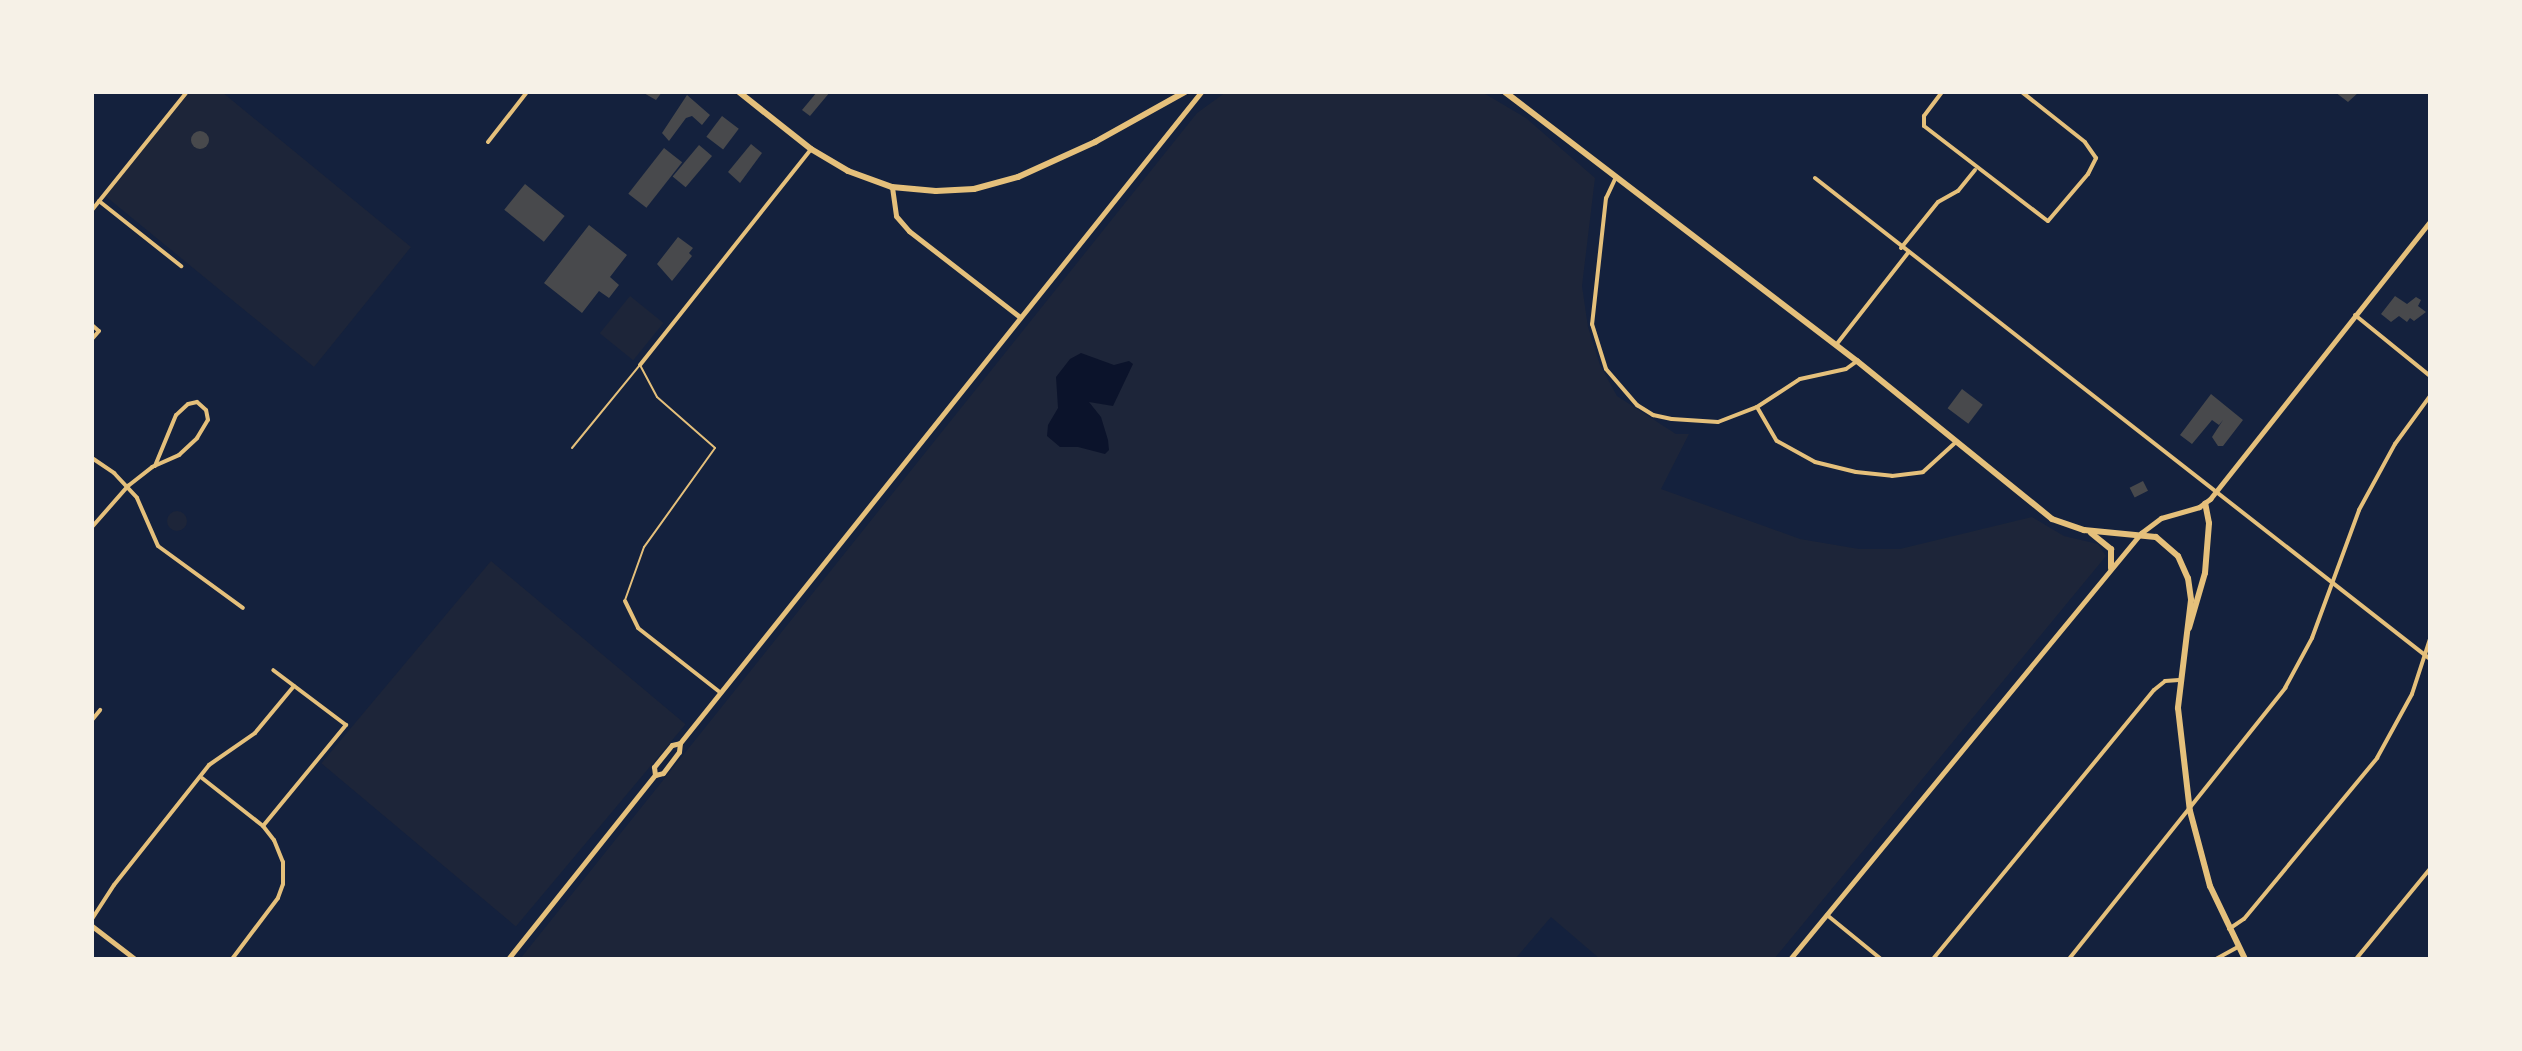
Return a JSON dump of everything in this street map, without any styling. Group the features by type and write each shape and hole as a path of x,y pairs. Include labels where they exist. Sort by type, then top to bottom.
{"main road":[{"path":"739,92 811,149 848,171 892,187 950,191 1018,177 1095,142 1185,92"},
{"path":"1505,92 1857,361 2052,519 2101,538 2111,549 2111,568"},
{"path":"2183,646 2205,573 2209,526 2205,503"},
{"path":"2084,530 2141,533 2161,540 2186,570 2191,600 2179,680 2179,734 2190,811 2203,863 2229,929 2245,959"}],"street":[{"path":"92,210 187,92"},
{"path":"488,142 527,92"},
{"path":"508,959 655,775 663,773 679,752 680,743 1201,92"},
{"path":"1942,92 1922,123 1976,169 2048,221 2094,166 2095,155 2089,146 2022,92"},
{"path":"640,365 811,149"},
{"path":"1901,248 1938,202 1958,191 1976,169"},
{"path":"1616,177 1606,198 1592,315 1598,352 1611,378 1637,405 1653,415 1709,424 1736,418 1800,379 1846,369 1857,361"},
{"path":"1815,178 2428,657"},
{"path":"892,187 896,216 909,231 1020,317"},
{"path":"99,201 181,266"},
{"path":"1790,959 2141,533 2161,518 2205,503 2216,491 2430,221"},
{"path":"1836,345 1908,253"},
{"path":"2355,315 2430,376"},
{"path":"92,325 99,331 92,339"},
{"path":"2069,959 2190,811 2290,680 2312,638 2349,532 2370,487 2430,396"},
{"path":"92,527 128,486 155,466 189,448 206,426 206,410 197,402 188,404 176,415 155,466"},
{"path":"1757,407 1777,441 1815,462 1856,472 1892,476 1923,472 1957,441"},
{"path":"92,458 128,486 158,546 243,608"},
{"path":"625,601 638,628 721,693"},
{"path":"2229,929 2244,919 2372,765 2404,711 2428,657 2430,639"},
{"path":"263,826 346,725 273,670"},
{"path":"1933,959 2154,690 2165,681 2179,680"},
{"path":"92,919 114,885 209,765 255,733 294,686"},
{"path":"92,720 100,710"},
{"path":"201,777 263,826 280,852 283,884 271,909 232,959"},
{"path":"2356,959 2430,869"},
{"path":"1826,914 1881,959"},
{"path":"93,929 135,959"},
{"path":"2216,959 2238,947"},
{"path":"2170,959 2203,959"}],"lane":[{"path":"572,448 640,365 657,397 715,448 644,547 632,573 625,601"}],"shaded area":[{"path":"190,92 222,92 411,247 314,367 104,195"},
{"path":"1226,92 1482,92 1526,118 1595,178 1582,286 1588,327 1600,365 1617,396 1676,434 1689,434 1661,489 1800,539 1859,549 1900,549 2032,517 2064,536 2098,544 2106,556 1774,959 1600,959 1551,917 1515,959 520,959 1197,113"},
{"path":"630,296 663,323 633,360 600,333"},
{"path":"1081,353 1114,365 1129,361 1133,364 1113,406 1089,402 1101,417 1108,440 1109,450 1105,454 1078,447 1060,447 1047,436 1048,425 1058,408 1056,377 1070,359"},
{"path":"177,511 184,514 187,521 184,528 177,531 170,528 167,521 170,514"},
{"path":"491,561 686,724 516,927 321,763"}],"building":[{"path":"642,92 662,92 656,100"},
{"path":"817,92 830,92 810,116 802,110"},
{"path":"2335,92 2359,92 2348,102"},
{"path":"687,95 710,115 702,125 692,116 686,118 669,141 662,133"},
{"path":"722,116 739,129 723,149 706,137"},
{"path":"200,131 209,140 200,149 191,140"},
{"path":"751,144 762,153 740,183 728,172"},
{"path":"699,145 712,156 686,187 673,176"},
{"path":"664,148 682,162 646,208 628,194"},
{"path":"525,184 565,216 544,242 504,210"},
{"path":"589,225 627,255 610,277 619,285 609,298 599,291 582,313 544,283"},
{"path":"678,237 693,248 689,253 692,256 672,281 657,264"},
{"path":"2395,296 2407,304 2416,297 2421,300 2418,306 2426,312 2414,321 2410,318 2407,322 2399,316 2391,322 2381,314"},
{"path":"1962,389 1983,405 1968,424 1948,408"},
{"path":"2211,394 2243,420 2223,446 2218,446 2212,437 2223,420 2219,425 2212,420 2192,444 2180,435"},
{"path":"2143,481 2148,491 2135,498 2130,488"}]}
